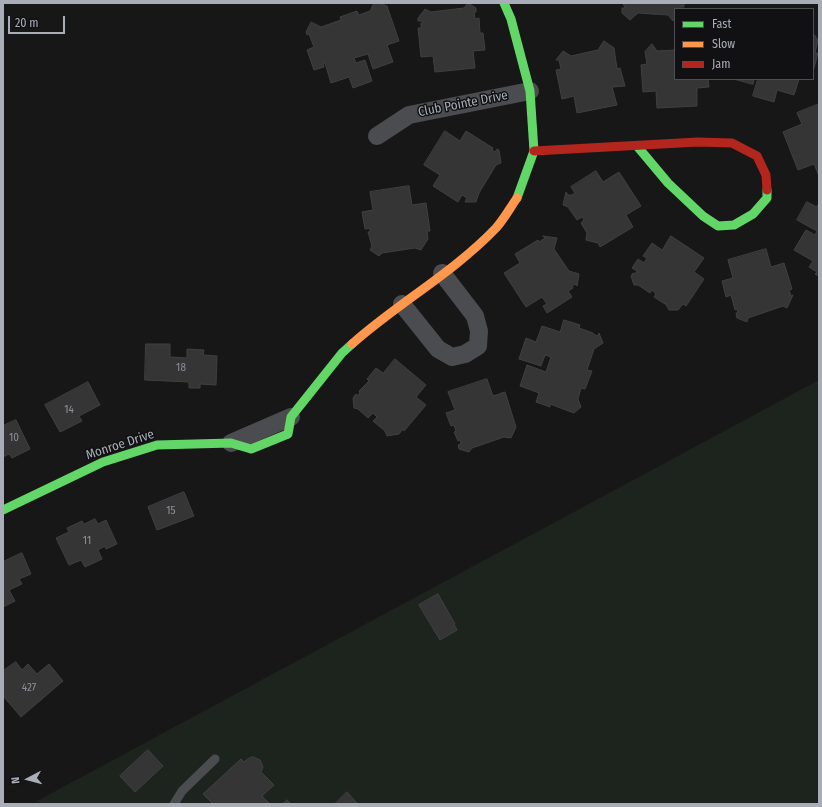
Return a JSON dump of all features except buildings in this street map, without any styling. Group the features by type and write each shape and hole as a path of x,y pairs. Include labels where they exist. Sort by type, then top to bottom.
{"street":[{"path":"231,443 292,417 342,353 371,327 463,258 497,227 517,198 534,152 530,91 511,19 504,3"},
{"name":"Club Pointe Drive","path":"377,136 409,115 530,91"},
{"path":"534,152 698,142 732,143 757,156 766,175 767,198 753,214 734,225 718,226 703,216 668,183 637,146"},
{"path":"402,304 438,349 452,357 465,354 478,346 479,331 475,316 442,273"},
{"name":"Monroe Drive","path":"3,510 103,462 157,445 231,443"}],"lane":[{"path":"174,804 182,791 215,759"}],"shaded area":[{"path":"819,380 819,804 41,804 37,801"}],"traffic: fast":[{"path":"504,3 511,19 530,91 534,151 517,198"},
{"path":"637,146 668,183 703,216 718,226 734,225 753,214 767,198 767,190"},
{"path":"3,510 103,462 157,445 231,443 251,449 288,434 291,417 342,353 352,344"}],"traffic: slow":[{"path":"352,344 388,315 444,274 479,244 499,225 517,198"}],"traffic: jam":[{"path":"534,151 698,142 732,143 757,156 766,175 767,190"}]}
